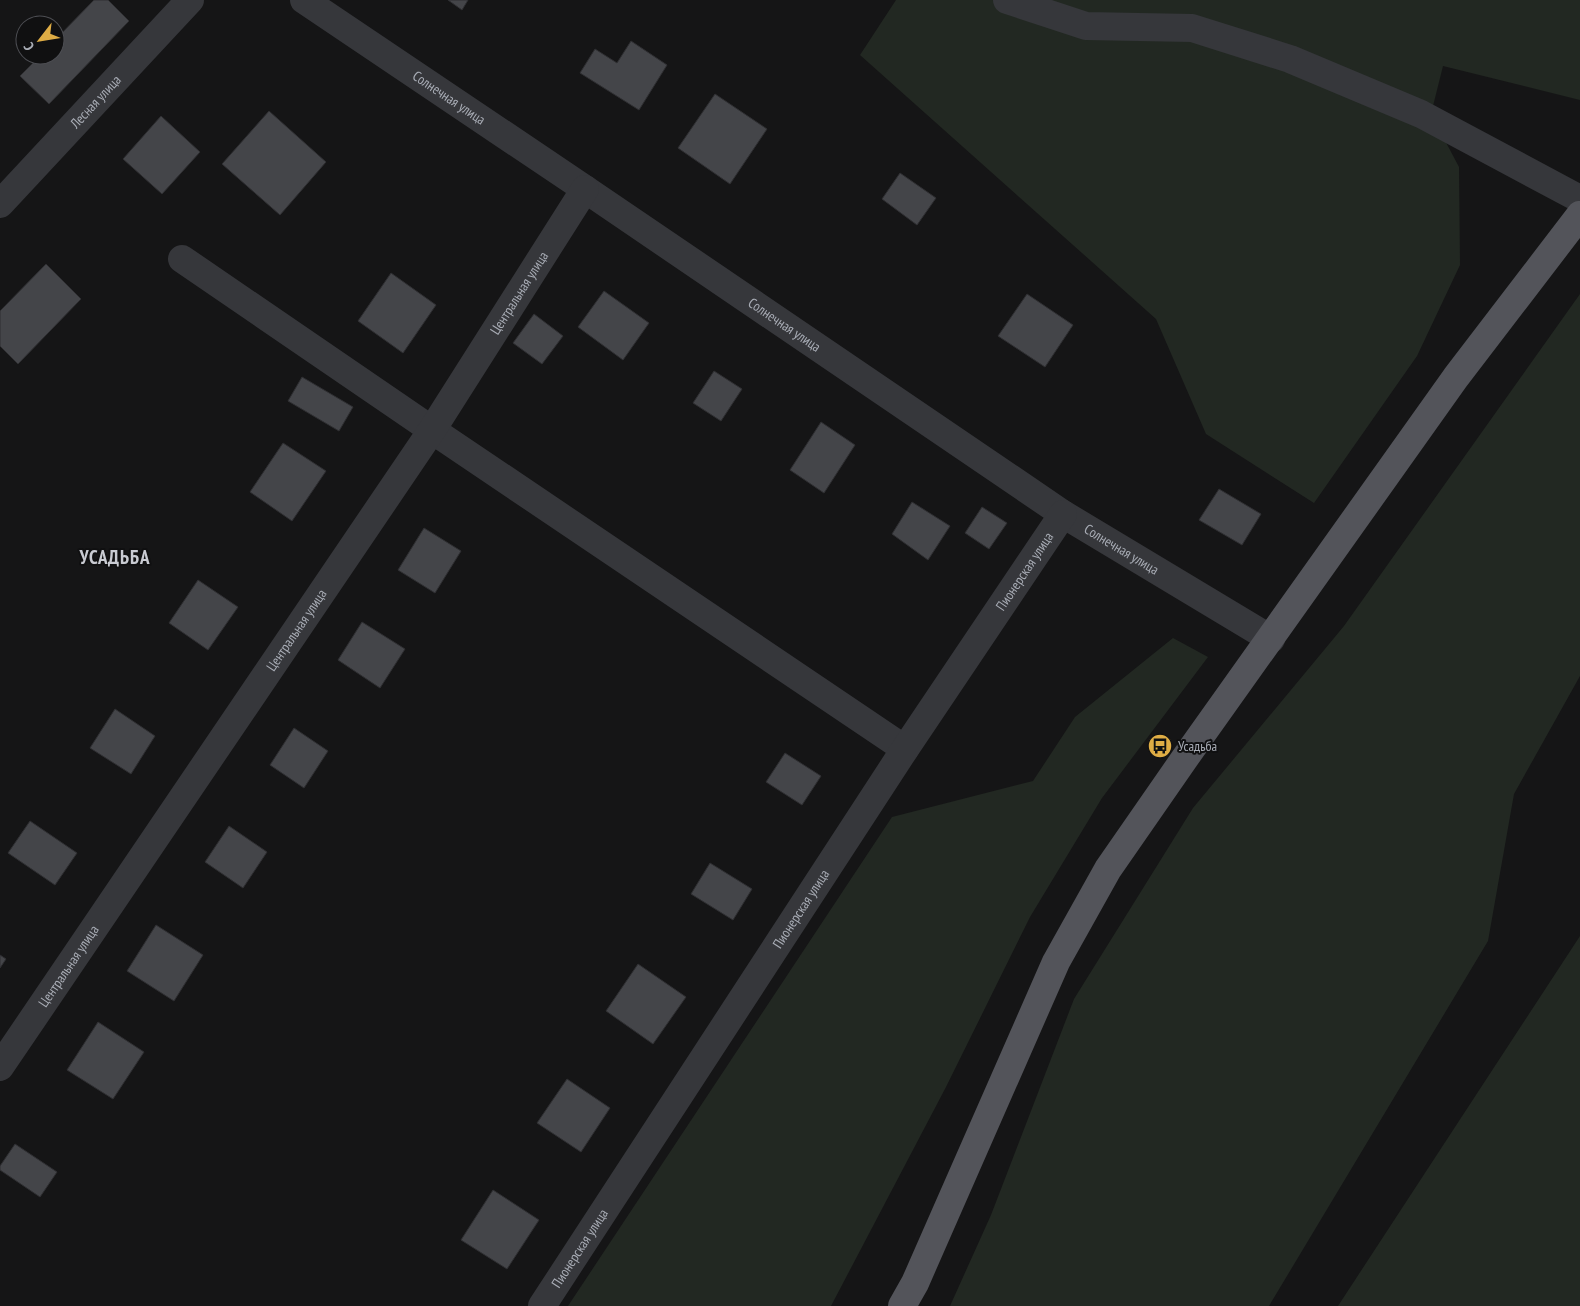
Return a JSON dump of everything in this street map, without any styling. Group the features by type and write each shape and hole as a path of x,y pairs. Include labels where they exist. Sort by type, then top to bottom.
{"main road":[{"path":"902,1306 915,1284 981,1130 1060,954 1108,869 1456,377 1580,214"}],"street":[{"name":"Лесная улица","path":"0,204 190,0"},
{"name":"Солнечная улица","path":"304,0 586,189 1063,514 1271,639"},
{"path":"1007,0 1086,26 1192,28 1290,59 1421,114 1580,200"},
{"name":"Центральная улица","path":"0,1067 432,430 586,189"},
{"path":"182,259 905,749"},
{"name":"Пионерская улица","path":"542,1306 905,749 1063,514"}],"shaded area":[{"path":"896,0 1580,0 1580,100 1443,66 1431,114 1459,167 1460,265 1417,356 1314,503 1206,434 1156,319 860,55"},
{"path":"1580,294 1580,676 1514,794 1488,941 1269,1306 950,1306 991,1215 1074,999 1193,808 1344,626"},
{"path":"1173,638 1208,657 1102,798 1030,917 946,1087 831,1306 568,1306 892,817 1033,781 1075,717"},
{"path":"1580,936 1580,1306 1338,1306"}],"building":[{"path":"94,0 108,0 129,21 49,104 20,76 31,65 65,65 65,30"},
{"path":"448,0 468,0 462,10"},
{"path":"631,41 667,65 639,110 580,73 595,49 617,63"},
{"path":"715,94 767,129 730,184 678,148"},
{"path":"269,111 326,162 280,215 222,164"},
{"path":"161,116 200,152 162,194 123,159"},
{"path":"900,173 936,198 917,225 882,199"},
{"path":"46,264 81,299 18,364 0,346 0,311"},
{"path":"391,273 436,305 403,353 358,321"},
{"path":"604,291 649,323 623,360 578,327"},
{"path":"1027,294 1073,325 1045,367 998,336"},
{"path":"534,314 563,336 542,364 513,343"},
{"path":"714,371 742,389 721,421 693,403"},
{"path":"302,377 353,407 339,431 288,401"},
{"path":"821,422 855,445 824,493 790,470"},
{"path":"283,443 326,471 292,521 250,492"},
{"path":"1219,489 1261,514 1242,545 1199,520"},
{"path":"912,502 950,526 928,560 892,534"},
{"path":"982,507 1007,523 989,549 965,533"},
{"path":"424,528 461,551 435,593 398,570"},
{"path":"198,580 238,607 208,650 169,623"},
{"path":"362,622 405,649 380,688 338,660"},
{"path":"115,709 155,736 131,774 90,748"},
{"path":"294,728 328,751 304,788 270,765"},
{"path":"785,753 821,776 802,805 766,782"},
{"path":"30,821 77,853 55,885 8,853"},
{"path":"229,826 267,852 243,888 205,862"},
{"path":"710,863 752,889 733,920 691,894"},
{"path":"156,925 203,955 174,1001 127,971"},
{"path":"0,955 6,959 0,968"},
{"path":"638,964 686,997 653,1044 606,1011"},
{"path":"98,1022 144,1052 113,1099 67,1070"},
{"path":"567,1079 610,1108 581,1152 537,1123"},
{"path":"15,1144 57,1172 40,1197 0,1170 0,1166"},
{"path":"493,1190 539,1220 507,1269 461,1240"}],"place":[{"name":"Усадьба","path":"1160,746"}],"district":[{"name":"УСАДЬБА","path":"115,557"}]}
